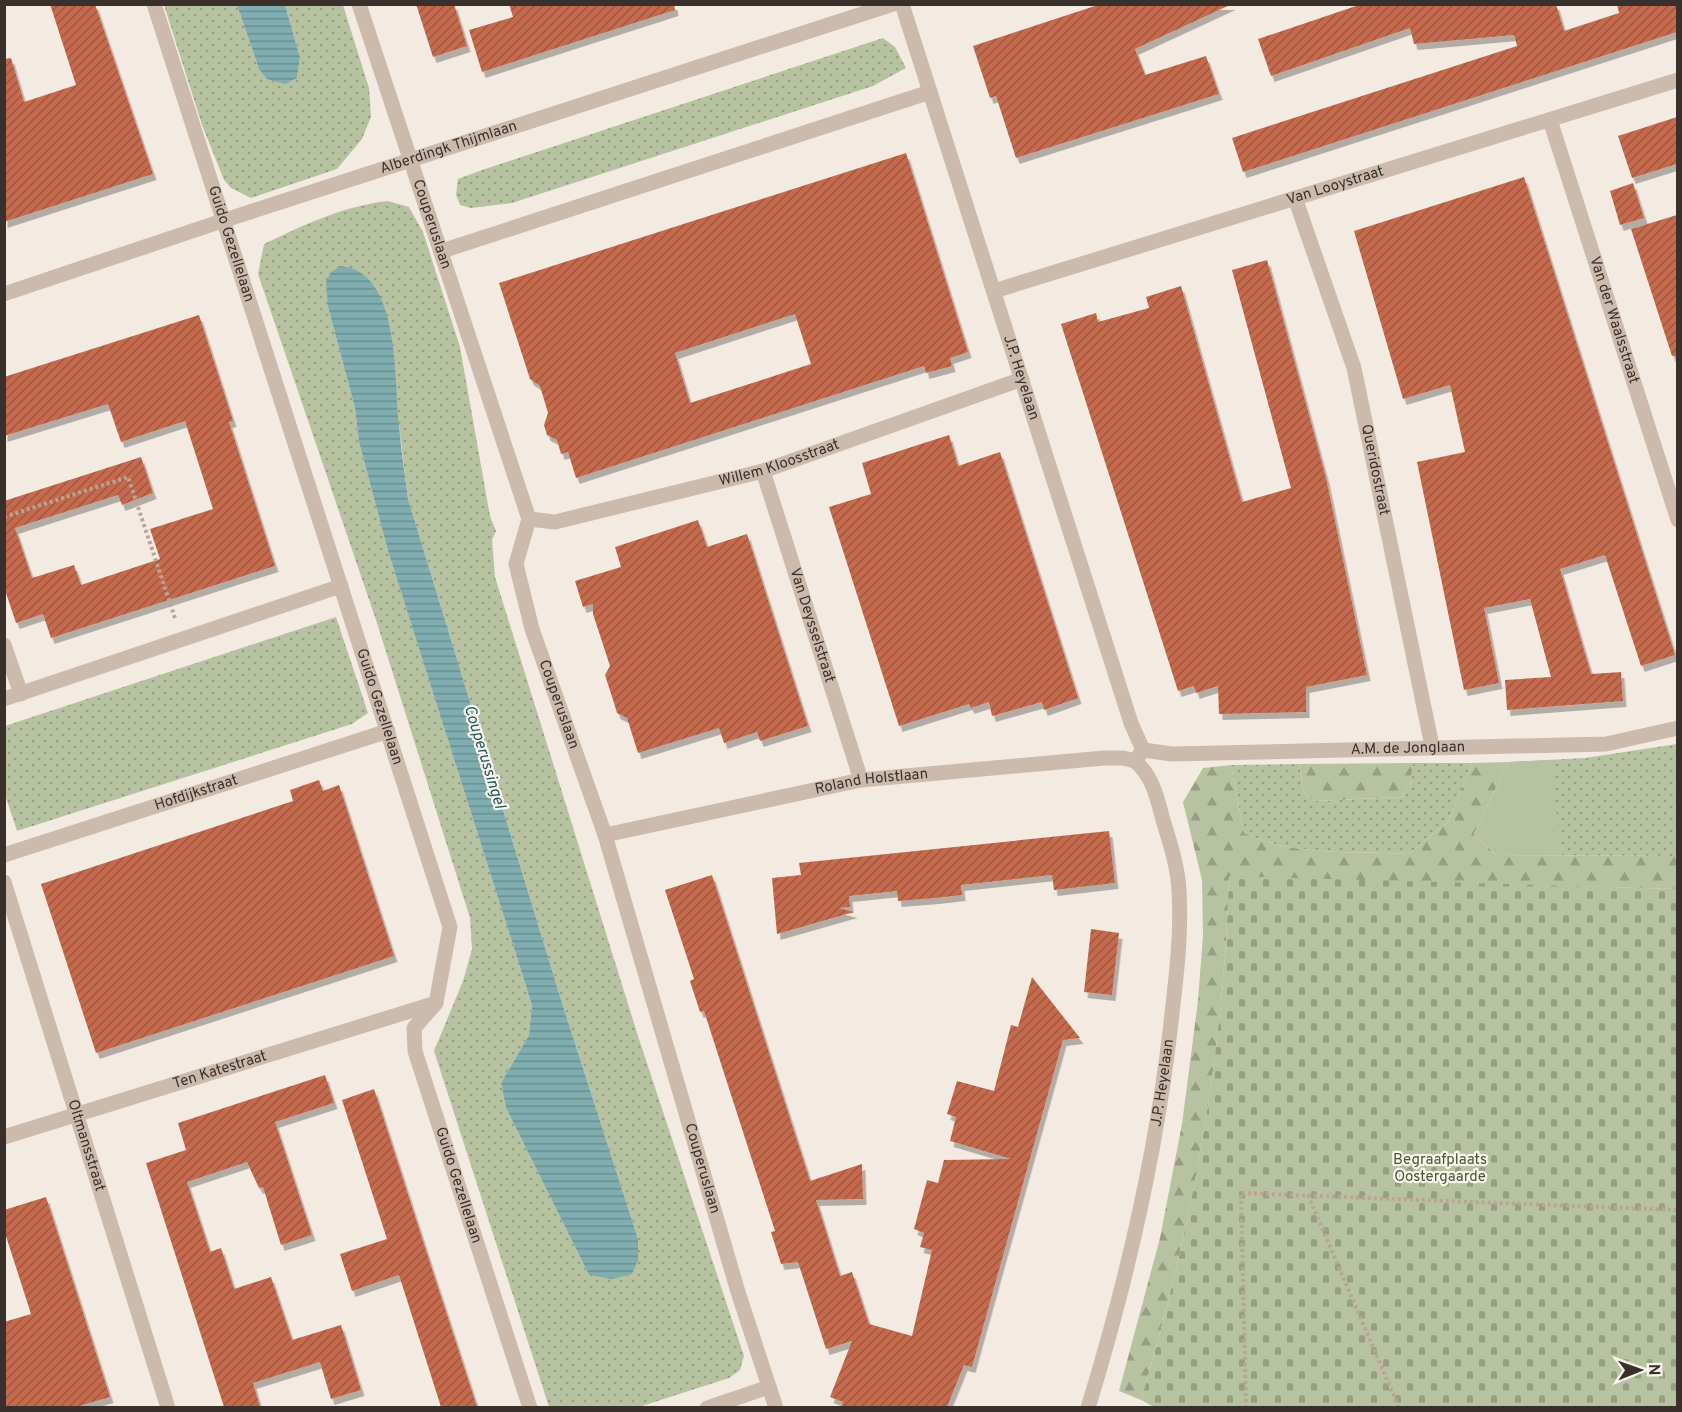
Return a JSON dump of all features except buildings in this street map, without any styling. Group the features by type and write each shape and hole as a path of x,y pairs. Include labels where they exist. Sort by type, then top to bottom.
{"street":[{"name":"Guido Gezellelaan","path":"154,4 450,927 436,1003 414,1028 415,1051 530,1407"},
{"name":"Couperuslaan","path":"359,4 529,519 516,564 532,629 605,835 738,1292 776,1407"},
{"name":"Alberdingk Thijmlaan","path":"4,294 222,221 894,4"},
{"name":"J.P. Heyelaan","path":"902,4 1131,723 1139,755 1148,772 1171,849 1179,890 1179,922 1172,1008 1153,1149 1122,1290 1088,1407"},
{"name":"Van Looystraat","path":"994,291 1677,80"},
{"path":"442,251 930,92"},
{"name":"Van der Waalsstraat","path":"1550,120 1677,520"},
{"name":"Queridostraat","path":"1295,198 1354,368 1432,746"},
{"name":"Willem Kloosstraat","path":"529,519 555,522 763,471 1022,380"},
{"name":"Van Deysselstraat","path":"763,471 861,780"},
{"path":"4,699 341,586"},
{"path":"4,645 21,694"},
{"name":"A.M. de Jonglaan","path":"1139,755 1432,746 1606,744 1677,728"},
{"name":"Hofdijkstraat","path":"4,855 388,731"},
{"name":"Roland Holstlaan","path":"605,835 861,780 1139,755"},
{"name":"Oltmansstraat","path":"4,882 79,1116 168,1407"},
{"name":"Ten Katestraat","path":"4,1137 79,1116 436,1003"},
{"path":"706,1407 769,1387"}],"path":[{"path":"4,517 128,477 182,640"},
{"path":"1246,1407 1240,1192 1677,1210"},
{"path":"1308,1195 1399,1407"}],"green space":[{"path":"164,5 237,5 259,69 297,78 300,57 285,5 343,5 369,88 371,117 362,139 337,169 251,198 231,188 224,180 202,125"},
{"path":"883,38 895,47 906,68 873,86 512,203 471,208 460,205 456,195 458,179 482,170"},
{"path":"388,201 409,207 423,232 460,347 490,516 496,531 492,540 495,577 638,1036 744,1356 740,1370 729,1378 639,1407 549,1407 434,1051 463,981 472,949 470,918 376,620 258,274 264,244 324,217","holes":["328,307 399,424 408,499 562,1003 638,1239 589,1275 506,1108 501,1083 529,1035 532,1005 388,551 359,442 355,408"]},
{"path":"336,617 368,713 352,724 17,831 5,795 5,726"},
{"path":"1677,744 1677,856 1496,855 1508,762 1585,758"},
{"path":"1551,760 1561,855 1496,855 1474,834 1508,762"},
{"path":"1508,762 1474,834 1496,855 1677,856 1677,889 1229,877 1220,1010 1212,1076 1190,1206 1176,1271 1141,1400 1119,1391 1160,1238 1182,1124 1198,1001 1203,935 1202,880 1183,802 1203,768 1231,765 1244,833 1263,841 1325,851 1409,854 1449,821 1472,763"},
{"path":"1413,763 1472,763 1449,821 1409,854 1304,849 1263,841 1244,833 1231,765 1299,764 1304,793 1315,801 1402,797 1410,786"},
{"path":"1413,763 1410,786 1402,797 1315,801 1304,793 1299,764"},
{"name":"Begraafplaats Oostergaarde","path":"1229,876 1677,889 1677,1407 1156,1408 1141,1400 1176,1271 1202,1141 1220,1009"}],"water":[{"path":"237,5 285,5 300,57 297,78 285,84 267,79 259,69"},
{"name":"Couperussingel","path":"340,266 360,272 374,286 384,306 391,330 408,499 562,1003 638,1239 638,1260 632,1274 612,1279 589,1275 506,1108 501,1083 529,1035 532,1005 388,551 359,442 355,408 328,307 326,282 331,272"}]}
